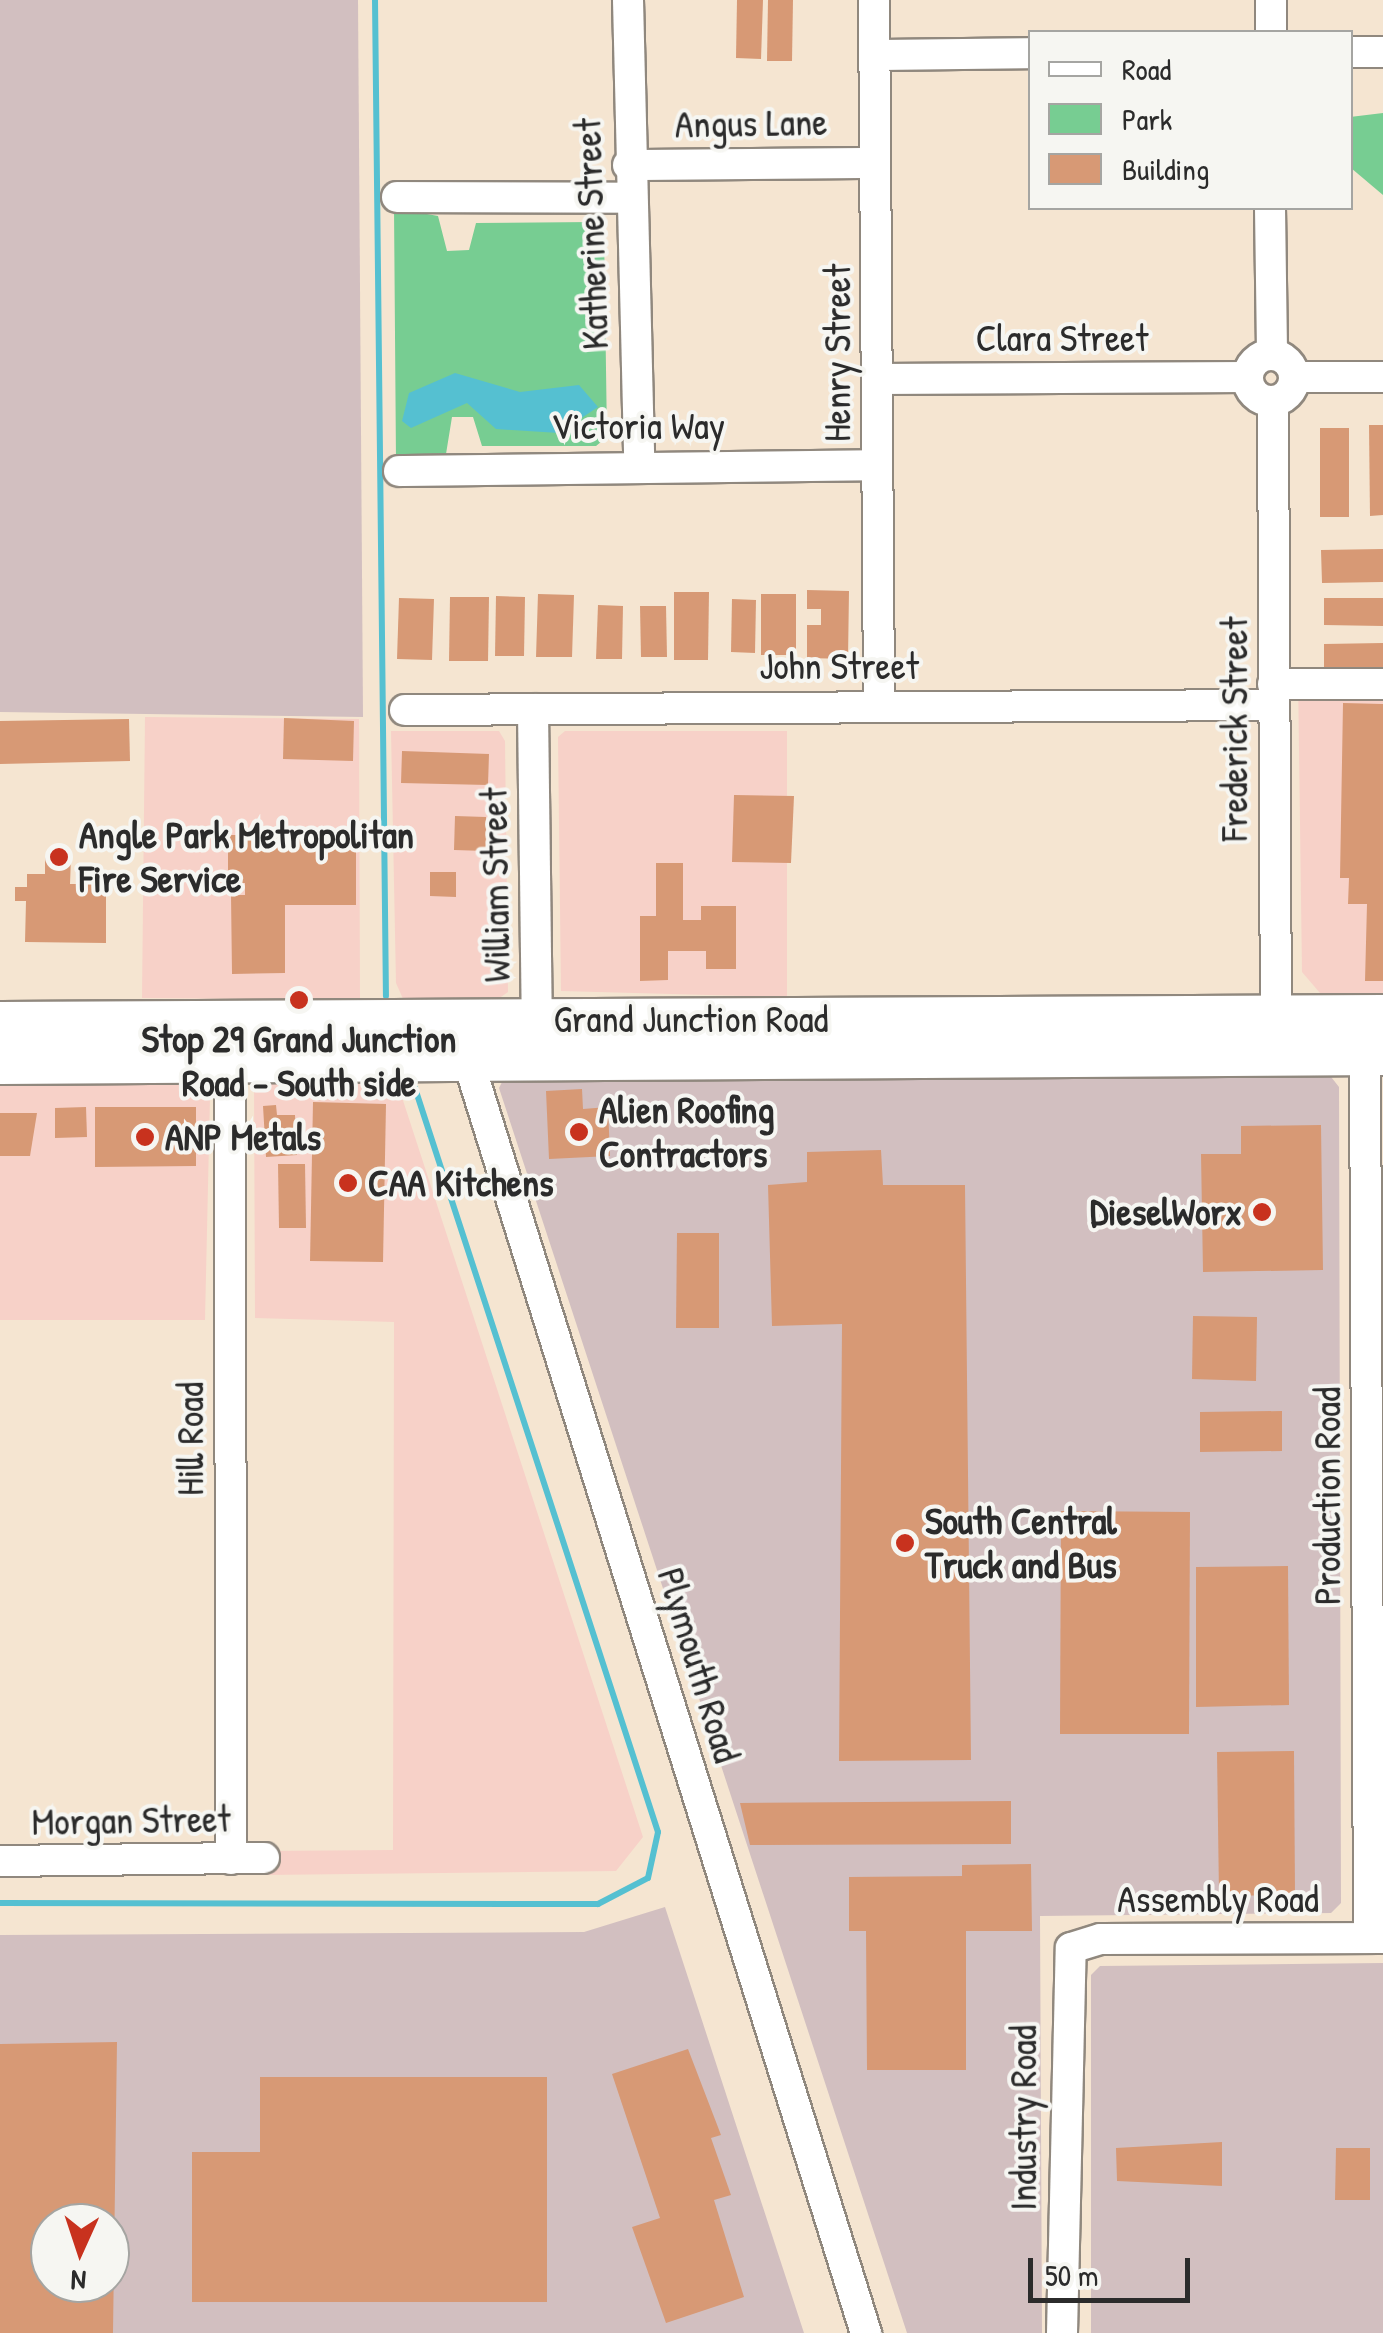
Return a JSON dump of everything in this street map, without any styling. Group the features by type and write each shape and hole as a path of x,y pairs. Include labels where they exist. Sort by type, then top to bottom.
{"highway":[{"name":"Grand Junction Road","path":"0,1023 52,1043"},
{"name":"Grand Junction Road","path":"0,1063 52,1043 1276,1036 1377,1042"}],"street":[{"name":"Katherine Street","path":"628,0 628,164 639,466"},
{"name":"Henry Street","path":"874,0 879,706"},
{"path":"1353,52 1383,52"},
{"path":"875,55 1028,53"},
{"name":"Angus Lane","path":"628,164 875,163"},
{"path":"397,196 629,198"},
{"path":"1270,210 1272,354 1295,378"},
{"path":"1272,354 1247,377 1255,396 1273,402 1295,378 1383,377"},
{"name":"Clara Street","path":"878,379 1247,377"},
{"name":"Frederick Street","path":"1273,402 1276,1036"},
{"name":"Victoria Way","path":"398,471 877,465"},
{"name":"John Street","path":"405,710 879,706 1274,695 1383,684"},
{"name":"William Street","path":"532,709 537,1040"},
{"name":"Plymouth Road","path":"463,1040 866,2333"},
{"name":"Hill Road","path":"230,1041 231,1858"},
{"name":"Production Road","path":"1376,1938 1377,1042"},
{"name":"Morgan Street","path":"0,1861 264,1858"},
{"name":"Assembly Road","path":"1064,1963 1071,1948 1102,1939 1376,1938"},
{"name":"Industry Road","path":"1062,2333 1064,1963"}],"shaded area":[{"path":"0,0 358,0 363,717 0,712"},
{"path":"1298,674 1383,676 1383,994 1320,993 1302,972"},
{"path":"145,717 359,719 360,1000 142,998"},
{"path":"391,731 499,731 505,741 508,992 495,1001 404,1001 396,983"},
{"path":"565,731 787,731 787,997 561,991 558,737"},
{"path":"1328,1073 1339,1087 1341,1903 1331,1913 1040,1916 1042,2333 907,2333 499,1088 503,1080"},
{"path":"188,1081 210,1097 205,1320 0,1320 0,1082"},
{"path":"397,1082 643,1837 616,1871 264,1875 264,1851 393,1850 394,1322 255,1318 254,1083"},
{"path":"665,1907 804,2333 0,2333 0,1935 584,1932"},
{"path":"1383,1963 1383,2333 1091,2333 1091,1975 1100,1966"}],"green space":[{"path":"1383,113 1383,195 1353,170 1353,117"},
{"path":"394,208 438,216 447,251 469,250 476,223 594,222 604,230 607,437 596,446 482,446 473,417 452,417 446,454 396,461"}],"water":[{"path":"455,373 520,392 579,385 598,407 559,433 496,429 467,403 411,428 402,421 409,393"}],"building":[{"path":"737,0 763,0 761,59 736,58"},
{"path":"768,0 793,0 792,61 767,61"},
{"path":"1369,425 1383,425 1383,515 1370,516"},
{"path":"1320,428 1349,428 1349,517 1320,517"},
{"path":"1383,549 1383,582 1322,583 1321,550"},
{"path":"807,590 849,591 848,659 807,658 807,625 821,625 821,609 807,609"},
{"path":"674,592 709,592 708,660 674,660"},
{"path":"538,594 574,595 572,657 536,657"},
{"path":"761,594 796,594 796,655 761,655"},
{"path":"496,596 525,597 524,656 495,656"},
{"path":"450,597 489,597 488,661 449,661"},
{"path":"399,598 434,599 432,660 397,659"},
{"path":"1324,598 1383,598 1383,626 1324,625"},
{"path":"732,599 756,600 755,653 731,652"},
{"path":"598,605 623,606 622,659 596,659"},
{"path":"640,606 666,606 667,657 641,657"},
{"path":"1383,643 1383,670 1324,670 1324,644"},
{"path":"1343,703 1383,704 1383,981 1365,981 1367,904 1348,904 1349,878 1340,878"},
{"path":"284,718 354,721 353,761 283,759"},
{"path":"129,719 130,761 0,764 0,721"},
{"path":"402,751 489,754 488,785 401,783"},
{"path":"734,795 794,796 791,863 732,862"},
{"path":"455,816 486,817 486,851 454,850"},
{"path":"228,835 356,835 356,905 285,905 285,973 232,974 231,895 245,895 245,883 228,884"},
{"path":"45,857 71,857 70,884 106,884 106,943 25,942 26,901 15,901 15,887 27,887 27,874 45,874"},
{"path":"656,863 683,863 683,920 701,920 701,906 736,906 736,969 706,969 706,951 668,951 668,980 640,981 640,916 656,916"},
{"path":"430,872 456,872 456,897 430,896"},
{"name":"Alien Roofing Contractors","path":"582,1089 583,1109 608,1107 610,1156 549,1159 546,1091"},
{"name":"CAA Kitchens","path":"313,1102 386,1104 383,1262 310,1261"},
{"path":"276,1105 277,1115 295,1115 297,1155 266,1157 263,1106"},
{"path":"86,1107 87,1137 55,1138 55,1108"},
{"name":"ANP Metals","path":"95,1107 196,1107 196,1166 95,1167"},
{"path":"0,1113 37,1113 30,1156 0,1156"},
{"name":"DieselWorx","path":"1321,1125 1323,1270 1203,1272 1201,1154 1241,1154 1241,1126"},
{"name":"South Central Truck and Bus","path":"881,1150 883,1185 965,1185 971,1760 839,1761 842,1324 772,1326 768,1185 807,1182 807,1152"},
{"path":"278,1164 305,1164 306,1228 279,1228"},
{"path":"677,1233 719,1233 719,1328 676,1328"},
{"path":"1193,1316 1257,1317 1256,1381 1192,1379"},
{"path":"1282,1411 1282,1451 1200,1452 1200,1412"},
{"path":"1061,1511 1190,1512 1189,1734 1060,1734"},
{"path":"1288,1566 1289,1705 1196,1707 1196,1567"},
{"path":"1294,1751 1295,1895 1219,1896 1217,1752"},
{"path":"1011,1801 1011,1844 750,1845 740,1803"},
{"path":"1031,1864 1032,1931 966,1931 966,2070 867,2070 866,1931 849,1931 849,1877 962,1876 962,1865"},
{"path":"117,2042 115,2203 30,2203 30,2303 113,2303 113,2333 0,2333 0,2044"},
{"path":"688,2049 721,2135 711,2138 731,2195 714,2200 744,2297 666,2323 632,2227 660,2218 612,2074"},
{"path":"260,2077 547,2077 547,2302 192,2302 192,2152 260,2152"},
{"path":"1222,2142 1222,2186 1117,2181 1116,2148"},
{"path":"1336,2148 1370,2148 1370,2200 1335,2200"}],"waterway":[{"path":"375,0 386,996"},
{"path":"0,1903 598,1904 648,1878 658,1832 415,1088"}],"place":[{"name":"Angle Park Metropolitan Fire Service","path":"59,857"},
{"name":"Stop 29 Grand Junction Road - South side","path":"299,1000"},
{"name":"Alien Roofing Contractors","path":"579,1132"},
{"name":"ANP Metals","path":"145,1137"},
{"name":"CAA Kitchens","path":"348,1183"},
{"name":"DieselWorx","path":"1262,1212"},
{"name":"South Central Truck and Bus","path":"905,1543"}]}
